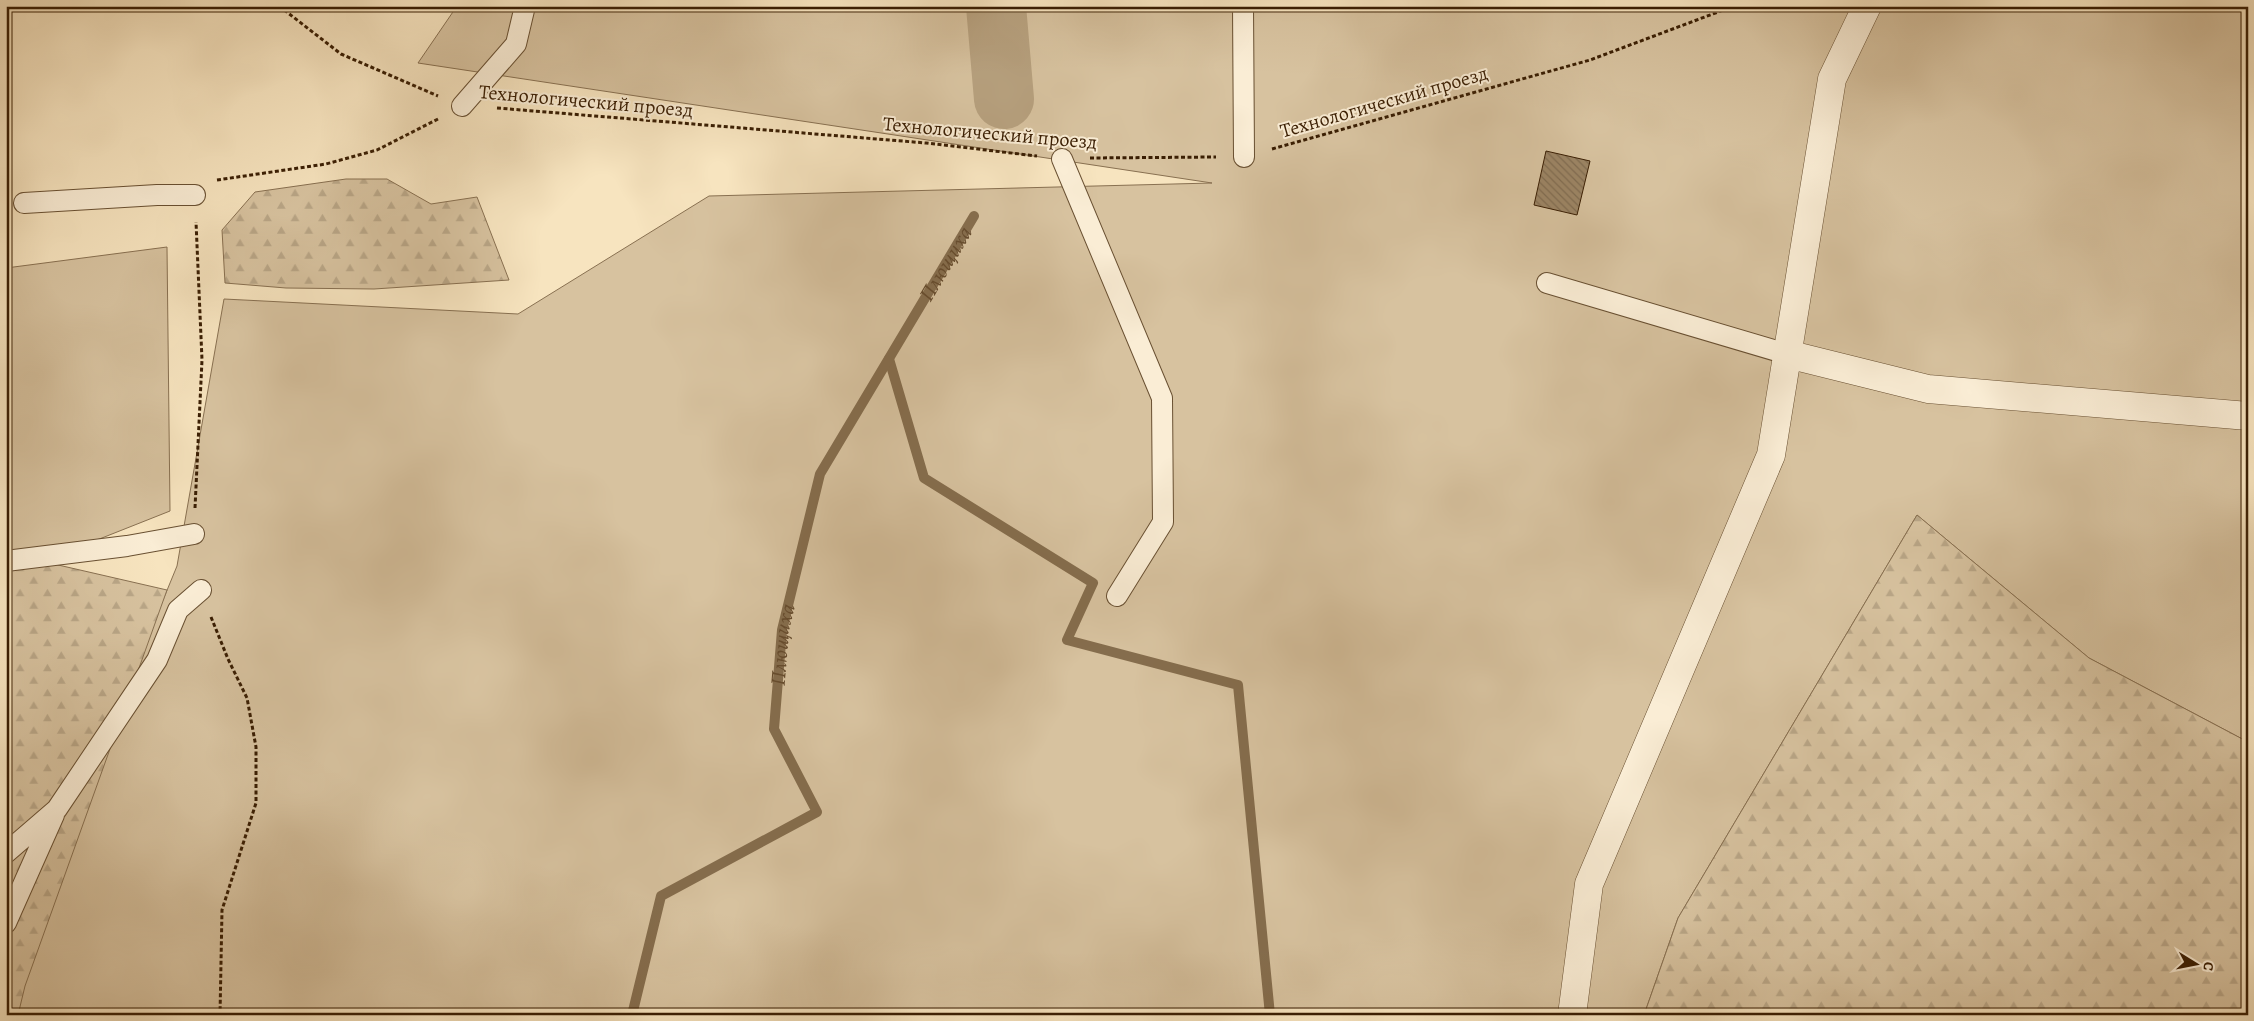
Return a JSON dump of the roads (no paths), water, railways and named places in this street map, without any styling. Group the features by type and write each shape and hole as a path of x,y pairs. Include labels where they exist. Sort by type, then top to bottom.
{"street":[{"path":"1572,1015 1589,884 1771,455 1832,79 1867,6"},
{"path":"1787,354 1928,389 2248,416"}],"lane":[{"path":"462,106 516,44 525,6"},
{"path":"1243,6 1244,157"},
{"path":"1062,159 1162,398 1163,522 1117,596"},
{"path":"24,203 157,195 195,195"},
{"path":"1547,283 1787,354"},
{"path":"6,561 127,546 194,534"},
{"path":"6,923 57,809 157,660 178,610 201,590"},
{"path":"6,852 57,809"}],"waterway":[{"name":"Плющиха","path":"996,6 1004,99"},
{"name":"Плющиха","path":"632,1015 661,896 817,812 774,729 782,630 820,474 974,216"},
{"path":"889,359 924,478 1093,583 1067,640 1238,685 1270,1015"}]}
